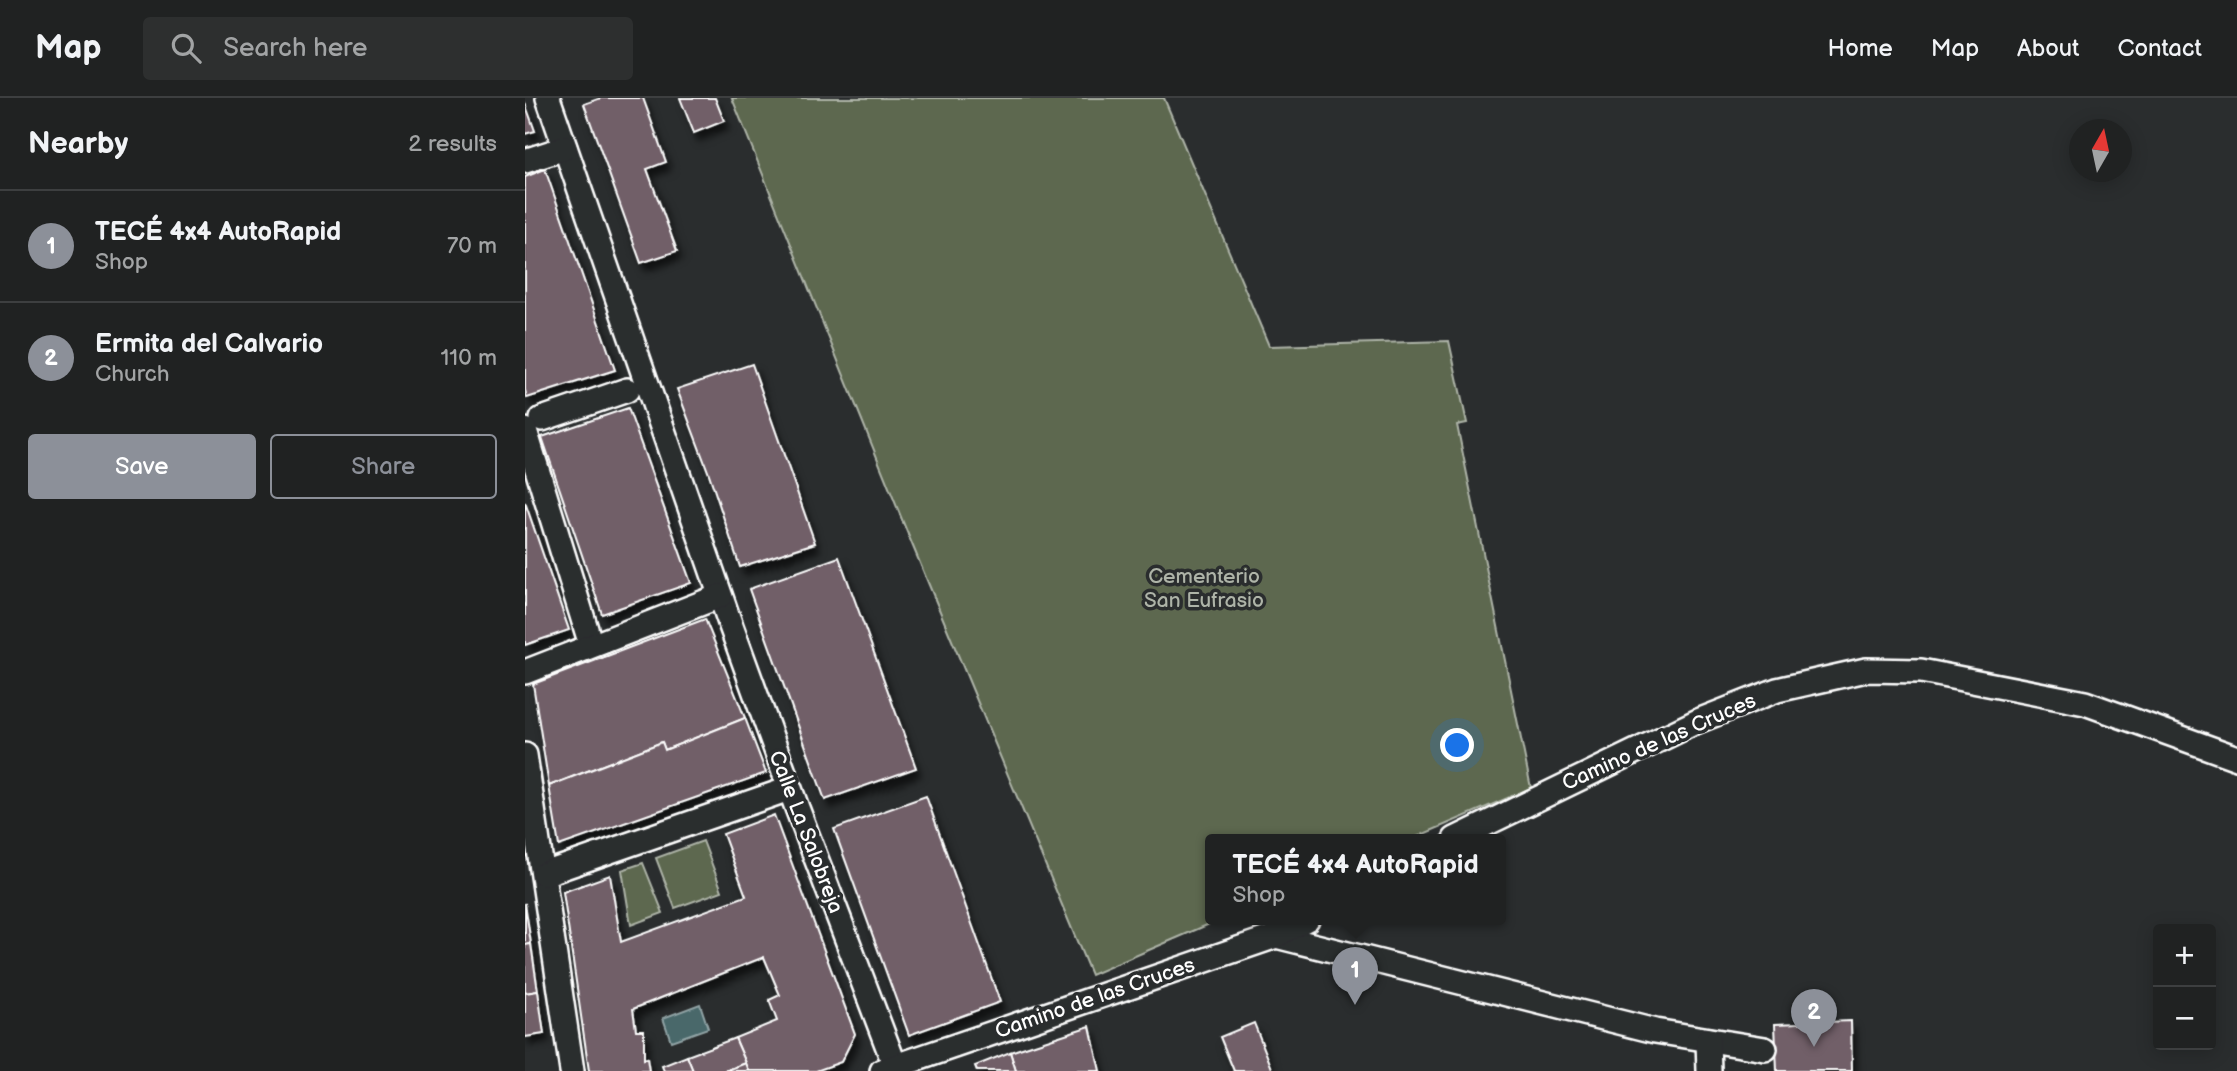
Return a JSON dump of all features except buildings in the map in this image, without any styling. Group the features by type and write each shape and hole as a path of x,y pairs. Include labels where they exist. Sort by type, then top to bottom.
{"street":[{"name":"Calle La Salobreja","path":"548,98 720,596 891,1069"},
{"path":"525,161 565,148"},
{"path":"590,645 534,425 627,390"},
{"path":"525,672 720,596"},
{"name":"Camino de las Cruces","path":"1465,834 1698,721 1777,690 1866,670 1921,671 2085,703 2237,758"},
{"path":"525,755 572,1071"},
{"path":"544,874 789,789"},
{"name":"Camino de las Cruces","path":"891,1069 1276,936 1296,925"},
{"path":"1276,936 1655,1031 1765,1049"},
{"path":"1708,1040 1709,1071"}],"green space":[{"name":"Cementerio San Eufrasio","path":"732,98 1164,98 1269,346 1449,341 1467,423 1457,425 1531,788 1424,834 1205,834 1207,925 1091,975 907,532"},
{"path":"703,841 722,891 675,908 656,858"},
{"path":"643,863 663,913 631,925 622,870"}],"water":[{"path":"700,1004 708,1028 671,1041 663,1018"}],"place":[{"name":"TECÉ 4x4 AutoRapid","path":"1355,1005"},
{"name":"Ermita del Calvario","path":"1814,1047"}]}
